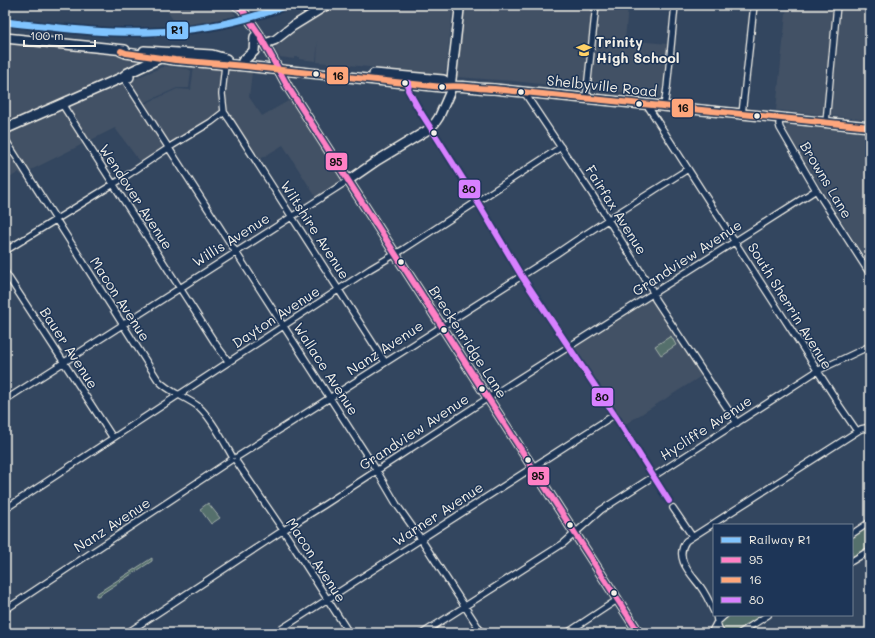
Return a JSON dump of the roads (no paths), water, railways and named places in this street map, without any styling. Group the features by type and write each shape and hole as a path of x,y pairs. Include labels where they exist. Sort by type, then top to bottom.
{"main road":[{"path":"244,61 254,51 260,39 275,40 293,26 327,5"},
{"name":"Willis Avenue","path":"349,180 430,128 439,117 449,96 460,5"},
{"name":"Breckenridge Lane","path":"237,6 239,13 260,39 288,87 639,633"},
{"path":"5,38 121,51 183,52 212,55 225,62"},
{"path":"121,51 164,59"},
{"path":"136,54 141,59 141,67"},
{"path":"123,77 129,77 173,55 225,62"},
{"path":"5,130 123,77 141,67 164,59"},
{"name":"Shelbyville Road","path":"225,62 244,61 277,67 442,87 450,85 870,127"},
{"name":"Shelbyville Road","path":"225,62 443,80 450,85"}],"street":[{"path":"586,98 596,5"},
{"path":"664,106 675,5"},
{"path":"742,114 754,5"},
{"path":"826,122 837,5"},
{"path":"5,251 211,122 224,112 222,93 225,62"},
{"name":"Wallace Avenue","path":"123,77 377,471 397,505 482,633"},
{"path":"409,83 408,90 430,128 477,201 521,275 654,476 669,502"},
{"name":"Fairfax Avenue","path":"524,92 608,220 737,423"},
{"name":"Wendover Avenue","path":"62,104 217,346 229,362"},
{"name":"South Sherrin Avenue","path":"647,105 857,431"},
{"name":"Wiltshire Avenue","path":"224,112 386,362"},
{"name":"Browns Lane","path":"780,118 780,128 816,190 870,274"},
{"name":"Macon Avenue","path":"5,139 55,220 158,380 202,410 283,530 349,633"},
{"name":"Dayton Avenue","path":"5,509 371,268 467,209 561,147"},
{"name":"Nanz Avenue","path":"5,610 234,459 688,169"},
{"name":"Willis Avenue","path":"5,400 349,180"},
{"name":"Grandview Avenue","path":"127,633 283,530 377,471 488,398 816,190"},
{"name":"Bauer Avenue","path":"5,272 113,438"},
{"name":"Hycliffe Avenue","path":"423,633 564,543 601,510 817,371 870,346"},
{"name":"Warner Avenue","path":"275,633 614,415"},
{"path":"713,610 700,587 683,562 682,554 684,543 692,536 857,431 864,427 870,426"},
{"path":"673,508 692,536"},
{"path":"853,533 870,522"},
{"path":"853,560 870,550"},
{"path":"567,633 617,600"},
{"path":"716,616 721,633"},
{"path":"711,633 717,622 724,616"},
{"path":"740,633 766,616"}],"rail line":[{"name":"R1","path":"5,22 96,31 132,32 185,30 237,21 287,5"}],"place":[{"name":"Trinity High School","path":"584,50"}]}
